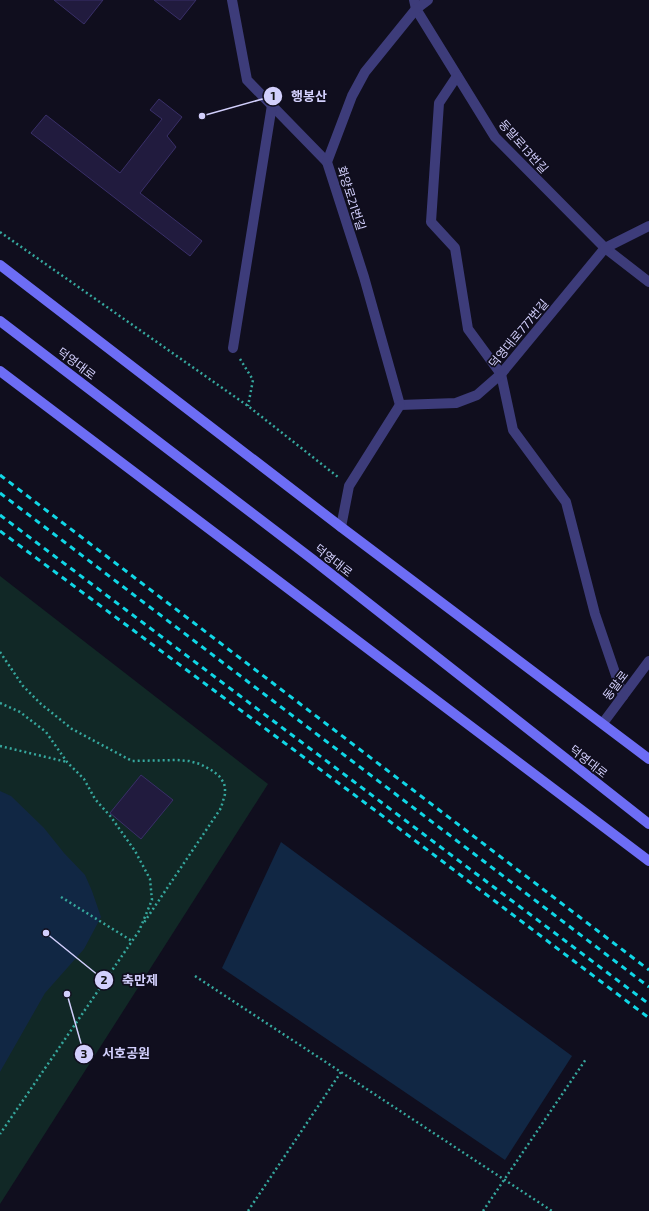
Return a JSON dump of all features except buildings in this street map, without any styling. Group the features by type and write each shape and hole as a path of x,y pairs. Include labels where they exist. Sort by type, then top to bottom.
{"main road":[{"path":"0,265 341,527 649,759"},
{"name":"덕영대로","path":"0,321 312,559 649,824"},
{"path":"0,371 649,861"}],"street":[{"path":"232,0 247,80 327,162"},
{"name":"화양로21번길","path":"400,405 364,277 327,162 352,96 365,72 415,5 428,0"},
{"name":"동말로13번길","path":"415,5 495,137 604,248 649,282"},
{"path":"457,76 439,103 431,222 455,248 468,329 501,374 513,430 566,502 595,614 623,696"},
{"path":"233,348 272,105"},
{"name":"덕영대로777번길","path":"400,405 456,403 477,395 501,374 604,248 649,226"},
{"path":"341,527 349,486 400,405"},
{"name":"동말로","path":"603,723 649,661"}],"path":[{"path":"0,232 248,406 349,486"},
{"path":"233,348 253,380 248,406"},
{"path":"0,652 23,686 41,704 72,729 132,761 177,760 207,767 224,782 225,794 221,808 0,1134"},
{"path":"0,703 20,712 46,732 67,762 84,779 95,799 111,817 135,851 151,884 152,900 139,931"},
{"path":"0,746 67,762"},
{"path":"61,897 132,941"},
{"path":"195,976 552,1211"},
{"path":"483,1211 586,1059"},
{"path":"248,1211 341,1072"}],"green space":[{"path":"0,576 268,784 0,1204"}],"water":[{"path":"0,791 11,796 44,828 64,853 85,875 101,917 84,949 45,993 0,1072"},
{"path":"281,842 572,1056 505,1160 222,968"}],"railway":[{"path":"0,475 649,970"},
{"path":"0,493 649,987"},
{"path":"0,515 649,1004"},
{"path":"0,531 380,814 649,1018"}],"place":[{"name":"행봉산","path":"202,116"},
{"name":"축만제","path":"46,933"},
{"name":"서호공원","path":"67,994"}]}
